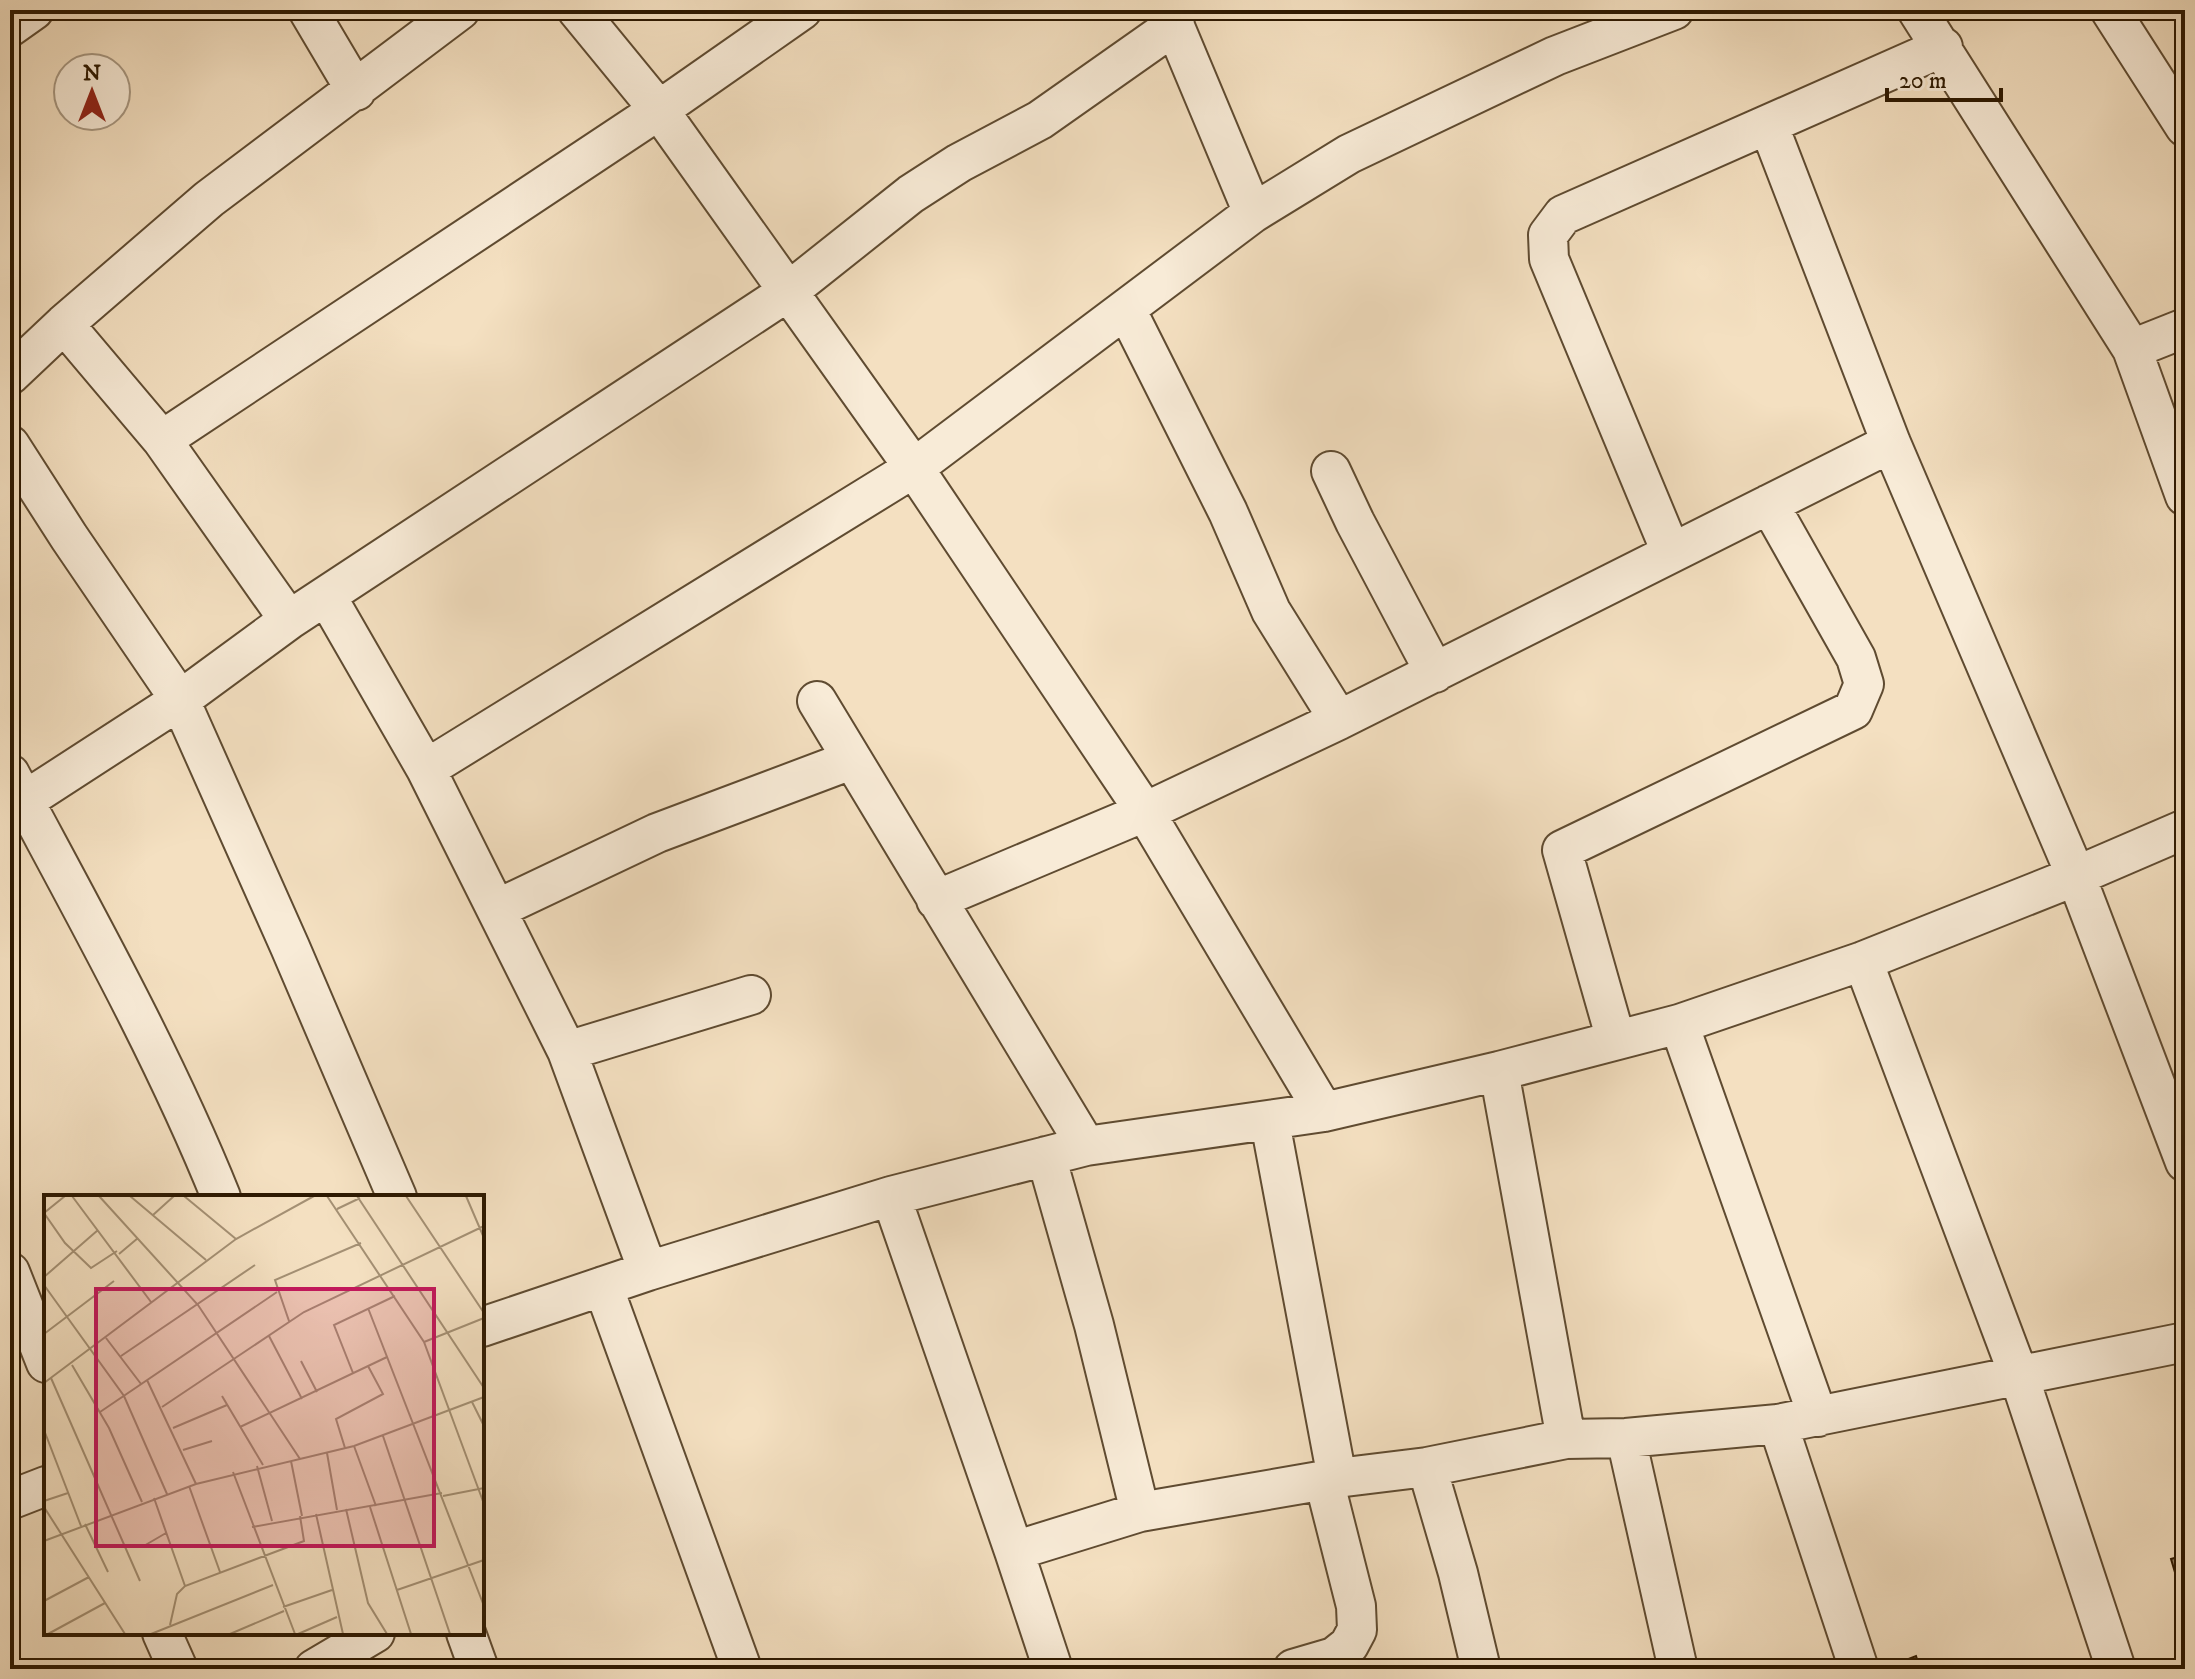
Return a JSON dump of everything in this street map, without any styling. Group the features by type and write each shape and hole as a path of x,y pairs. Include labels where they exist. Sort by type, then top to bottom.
{"street":[{"path":"10,27 34,10"},
{"path":"308,10 356,91"},
{"path":"10,375 64,324 209,199 460,10"},
{"path":"577,10 659,110 914,468 1145,812 1324,1112"},
{"path":"162,440 659,110 802,10"},
{"path":"426,769 914,468 1253,213 1349,154 1555,56 1674,10"},
{"path":"1917,10 2132,349 2185,496"},
{"path":"2110,10 2185,127"},
{"path":"220,1195 185,1113 81,905 17,787 180,700 289,620 789,291 911,194 959,163 1040,120 1172,18 1253,213"},
{"path":"1671,552 1549,259 1548,235 1563,215 1943,47"},
{"path":"1769,126 1891,443 2076,876 2185,1162"},
{"path":"1126,309 1228,512 1271,611 1339,720"},
{"path":"64,324 162,440 289,620"},
{"path":"2132,349 2185,328"},
{"path":"936,900 1145,812 1339,720 1891,443"},
{"path":"10,445 180,700 396,1195"},
{"path":"1331,471 1435,673"},
{"path":"1616,1040 1562,850 1853,710 1864,684 1856,658 1769,504"},
{"path":"327,597 426,769 567,1051 648,1271"},
{"path":"817,701 1086,1146"},
{"path":"497,909 657,833 851,760"},
{"path":"484,1326 648,1271 891,1196 1046,1156 1086,1146 1324,1112 1679,1024 1863,961 2185,829"},
{"path":"1863,961 2019,1376 2116,1669"},
{"path":"567,1051 751,995"},
{"path":"1679,1024 1818,1417"},
{"path":"1499,1071 1566,1439"},
{"path":"1270,1122 1356,1606 1357,1630 1349,1645 1334,1657 1293,1669"},
{"path":"1046,1156 1094,1325 1140,1512"},
{"path":"891,1196 1053,1669"},
{"path":"10,1272 44,1358"},
{"path":"603,1286 742,1669"},
{"path":"1014,1551 1140,1512 1331,1479 1427,1467 1566,1439 1626,1438 1778,1424 2185,1342"},
{"path":"1778,1424 1859,1669"},
{"path":"1626,1438 1678,1669"},
{"path":"1427,1467 1481,1669"},
{"path":"10,1500 44,1487"},
{"path":"163,1635 178,1669"},
{"path":"314,1669 372,1635"},
{"path":"467,1635 479,1669"}],"building":[{"path":"2185,1555 2185,1606 2171,1559"},
{"path":"1916,1656 1920,1669 1891,1669 1890,1666"}]}
